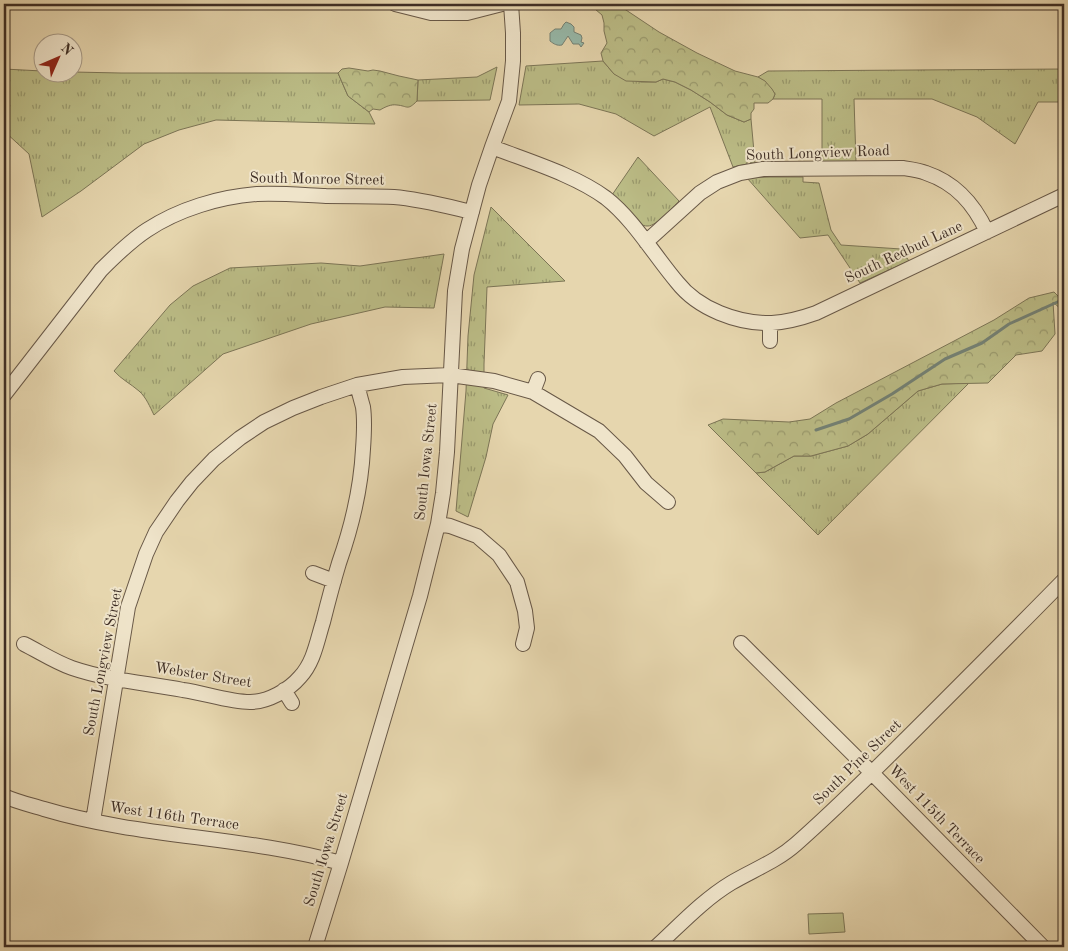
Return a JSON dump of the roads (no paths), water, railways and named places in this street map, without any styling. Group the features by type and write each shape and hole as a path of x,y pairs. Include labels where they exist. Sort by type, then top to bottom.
{"street":[{"path":"395,4 431,13 467,13 502,4"},
{"name":"South Iowa Street","path":"314,947 341,863 420,596 438,524 444,492 447,452 455,291 462,249 479,185 509,101 513,61 511,4"},
{"name":"South Redbud Lane","path":"492,147 565,176 587,186 607,199 628,220 678,284 699,302 721,313 745,321 770,323 793,320 816,313 1064,195"},
{"name":"South Longview Road","path":"646,242 700,193 717,182 740,173 763,169 902,168 925,172 948,184 968,200 987,232"},
{"name":"South Monroe Street","path":"4,395 101,270 145,231 188,209 233,196 259,194 395,197 472,212"},
{"path":"770,323 770,341"},
{"path":"450,375 494,382 536,385 599,431 625,456 646,483 668,502"},
{"name":"South Longview Street","path":"92,821 128,607 146,554 156,532 176,501 214,459 240,438 264,422 293,408 357,385 403,377 450,375"},
{"name":"Webster Street","path":"24,644 71,668 234,700 252,702 271,698 299,679 313,655 357,503 362,466 364,428 363,408 357,385"},
{"path":"438,524 477,536 499,555 517,582 525,611 527,628 522,644"},
{"path":"313,574 334,581"},
{"name":"South Pine Street","path":"656,947 718,892 793,847 818,825 1064,580"},
{"name":"West 115th Terrace","path":"741,643 1043,947"},
{"path":"284,690 292,703"},
{"name":"West 116th Terrace","path":"4,796 68,816 92,821 168,834 248,843 316,856 341,863"}],"waterway":[{"path":"816,430 849,419 892,394 945,359 982,343 1009,324 1064,299"}]}
